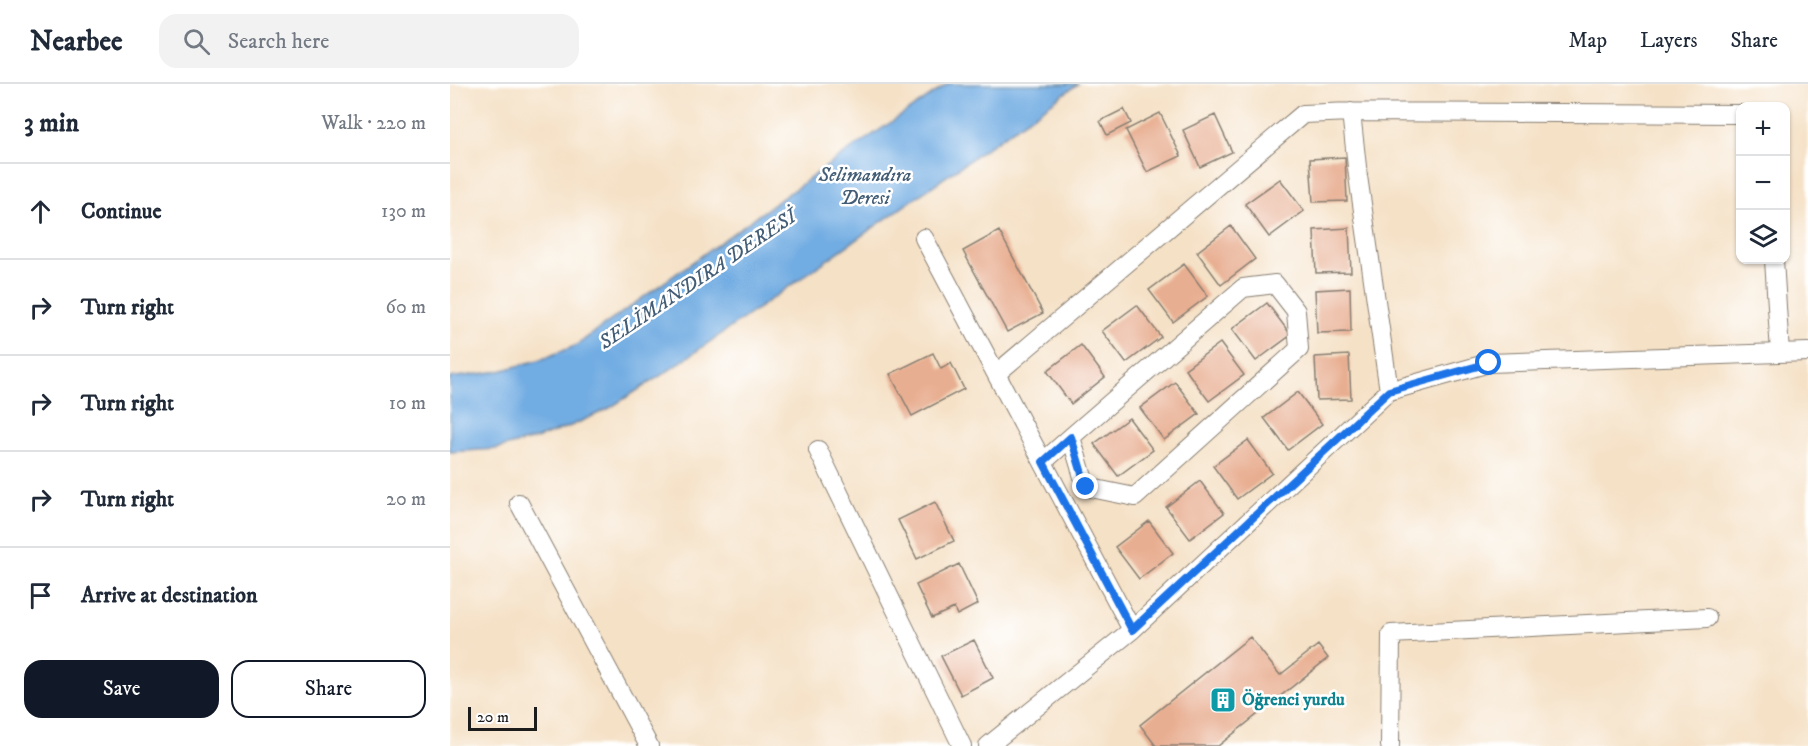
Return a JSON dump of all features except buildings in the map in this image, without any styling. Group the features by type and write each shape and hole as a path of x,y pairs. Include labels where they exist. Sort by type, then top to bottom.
{"street":[{"path":"996,374 1303,114 1351,112 1736,114"},
{"path":"1351,112 1389,391"},
{"path":"924,238 1132,630"},
{"path":"1774,264 1780,353"},
{"path":"1043,462 1071,437 1244,288 1275,284 1296,311 1299,350 1135,497 1086,487 1071,437"},
{"path":"988,746 1132,630 1389,391 1489,363 1808,352"},
{"path":"818,450 962,746"},
{"path":"519,503 649,746"},
{"path":"1390,746 1390,634 1707,618"}],"water":[{"name":"Selimandıra Deresi","path":"948,84 1078,84 668,371 608,409 539,438 496,449 450,452 450,378 500,371 542,359 575,346 841,156"}],"place":[{"name":"Öğrenci yurdu","path":"1223,700"}],"route":[{"path":"1086,487 1071,437 1043,462 1132,630 1389,391 1489,363"}],"water label":[{"name":"SELİMANDIRA DERESİ","path":"698,280"}]}
